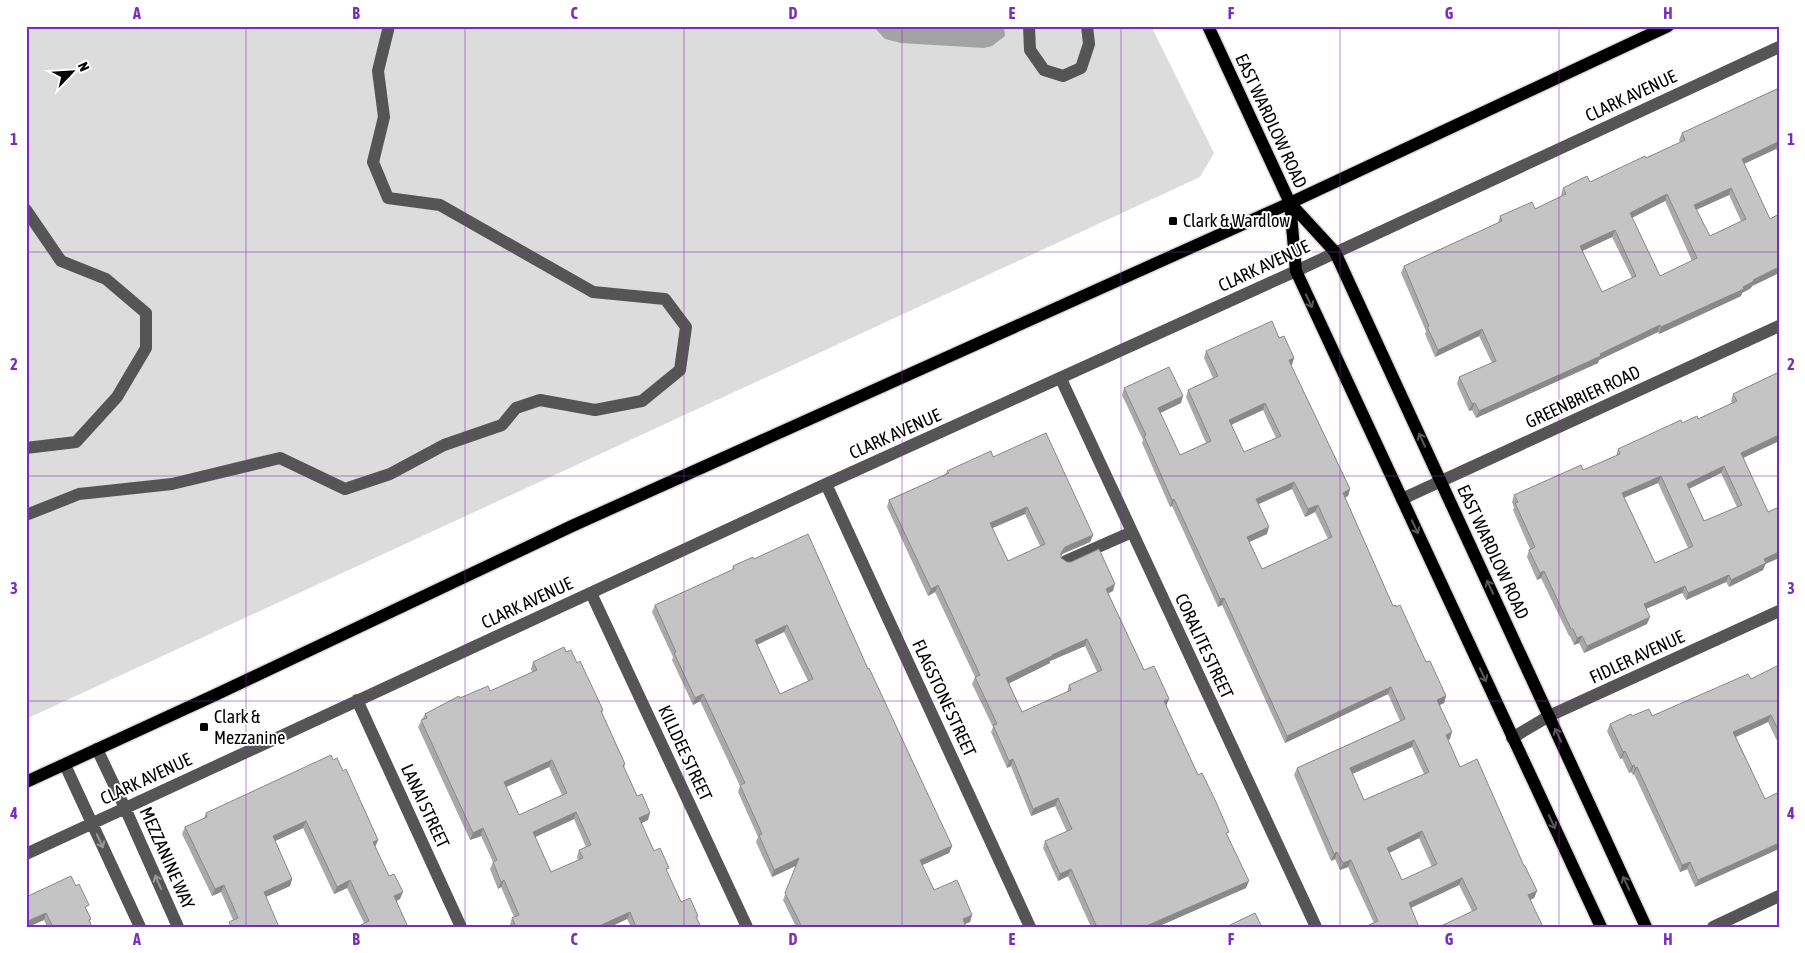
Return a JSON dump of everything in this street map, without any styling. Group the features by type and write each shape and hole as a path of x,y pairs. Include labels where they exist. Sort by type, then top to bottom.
{"main road":[{"name":"EAST WARDLOW ROAD","path":"1208,26 1290,203 1335,252 1646,927"},
{"path":"26,782 580,522 1290,203 1668,26"},
{"name":"EAST WARDLOW ROAD","path":"1290,203 1296,271 1601,927"}],"street":[{"path":"26,515 79,494 172,484 280,458 345,489 390,474 444,445 502,425 516,408 540,400 595,410 642,401 680,370 686,327 665,299 593,292 440,205 388,198 374,162 384,117 378,70 389,26"},
{"path":"1029,26 1030,50 1044,70 1063,76 1081,68 1089,44 1087,26"},
{"name":"CLARK AVENUE","path":"26,854 826,484 1296,271 1779,47"},
{"path":"26,210 61,261 106,279 146,313 146,348 116,397 76,442 26,448"},
{"name":"GREENBRIER ROAD","path":"1402,499 1779,326"},
{"name":"CORALITE STREET","path":"1061,378 1316,927"},
{"name":"FLAGSTONE STREET","path":"826,484 1030,927"},
{"path":"1066,561 1132,532"},
{"name":"KILLDEE STREET","path":"591,593 747,927"},
{"name":"FIDLER AVENUE","path":"1512,738 1549,716 1779,611"},
{"name":"LANAI STREET","path":"357,700 461,927"},
{"name":"MEZZANINE WAY","path":"97,749 178,927"},
{"path":"65,764 140,927"},
{"path":"1713,927 1779,896"}],"shaded area":[{"path":"26,26 1151,26 1214,153 1200,177 26,719"},
{"path":"873,26 1004,26 1005,36 992,46 984,48 901,43 885,39"}],"building":[{"path":"1779,88 1779,143 1742,159 1770,219 1779,214 1779,267 1753,280 1743,287 1744,289 1661,327 1660,325 1600,354 1601,356 1479,411 1475,403 1472,404 1459,377 1496,361 1482,329 1438,350 1427,327 1429,326 1404,266 1502,221 1500,216 1532,202 1535,209 1566,194 1563,188 1587,176 1590,182 1645,156 1646,158 1685,140 1682,133","holes":["1731,188 1746,219 1710,236 1694,205","1667,194 1697,258 1660,276 1630,213","1615,230 1636,276 1602,292 1580,246"]},
{"path":"1272,321 1279,338 1284,336 1294,358 1289,360 1291,365 1350,489 1343,493 1393,606 1400,605 1426,662 1430,661 1446,696 1437,700 1452,732 1446,735 1460,767 1477,759 1537,891 1528,895 1543,927 1439,927 1477,909 1462,878 1409,903 1419,927 1370,927 1369,925 1378,921 1351,860 1343,863 1337,852 1334,854 1297,768 1405,719 1391,687 1287,736 1224,598 1220,599 1174,499 1172,500 1144,436 1146,435 1124,388 1169,367 1183,396 1158,408 1180,455 1211,441 1188,390 1218,376 1206,351","holes":["1265,403 1281,436 1244,452 1229,420","1294,482 1308,509 1318,505 1332,537 1262,569 1247,537 1269,527 1256,499","1414,740 1429,772 1364,800 1350,768","1422,831 1437,864 1402,880 1387,848"]},
{"path":"1779,372 1779,435 1741,453 1768,512 1779,507 1779,552 1764,559 1766,563 1731,580 1729,575 1688,593 1685,586 1644,604 1650,617 1587,646 1582,636 1577,638 1573,629 1571,629 1544,571 1540,573 1529,550 1535,547 1515,503 1518,502 1514,495 1581,465 1583,470 1620,454 1618,449 1681,420 1682,423 1697,416 1698,419 1737,401 1733,394","holes":["1724,466 1742,505 1704,521 1687,484","1661,476 1693,546 1655,563 1622,493"]},
{"path":"1046,433 1093,535 1065,547 1061,553 1061,558 1071,562 1099,549 1115,584 1106,589 1144,670 1154,666 1169,699 1164,701 1198,775 1202,773 1216,802 1229,832 1226,833 1249,881 1144,927 1097,927 1071,869 1060,874 1045,841 1072,829 1058,798 1033,809 1013,759 1009,761 993,725 997,724 975,677 980,675 938,585 931,589 889,500 949,473 947,471 991,451 993,457","holes":["1027,507 1045,544 1008,561 990,523","1087,639 1102,670 1069,685 1071,690 1022,712 1006,678"]},
{"path":"808,534 868,669 952,846 920,860 934,890 957,880 972,915 963,919 966,927 802,927 785,893 799,858 774,870 759,835 762,834 740,785 745,783 703,694 695,698 674,653 676,652 655,605 734,569 733,566 753,557 754,559","holes":["787,625 813,679 780,694 755,640"]},
{"path":"564,647 566,652 571,650 577,663 580,661 603,710 601,711 637,796 642,794 650,813 639,818 654,851 660,848 669,868 666,869 681,902 690,898 701,927 636,927 630,912 597,927 516,927 512,918 519,915 504,880 501,882 493,862 497,860 483,828 473,833 421,720 427,718 425,714 459,696 460,698 488,686 490,691 537,670 533,662","holes":["552,760 567,793 519,815 504,782","576,812 591,845 579,850 583,858 551,872 533,832"]},
{"path":"1779,665 1779,732 1771,715 1733,732 1765,799 1779,792 1779,843 1698,880 1690,862 1682,865 1637,767 1632,766 1625,751 1623,752 1610,724 1631,714 1632,716 1649,709 1652,716 1748,674 1751,679"},
{"path":"331,755 333,760 337,758 343,771 346,769 378,840 373,842 389,876 394,874 403,892 394,896 408,927 357,927 369,921 350,880 337,887 306,821 273,836 292,879 264,892 279,927 231,927 229,922 238,918 224,885 215,889 185,827 207,817 206,813"},
{"path":"71,876 76,886 79,884 89,905 85,907 91,919 89,920 92,927 53,927 46,913 26,922 26,897"},
{"path":"1255,913 1262,927 1226,927"}],"place":[{"name":"Clark & Wardlow","path":"1173,221"},
{"name":"Clark & Mezzanine","path":"204,727"}]}
